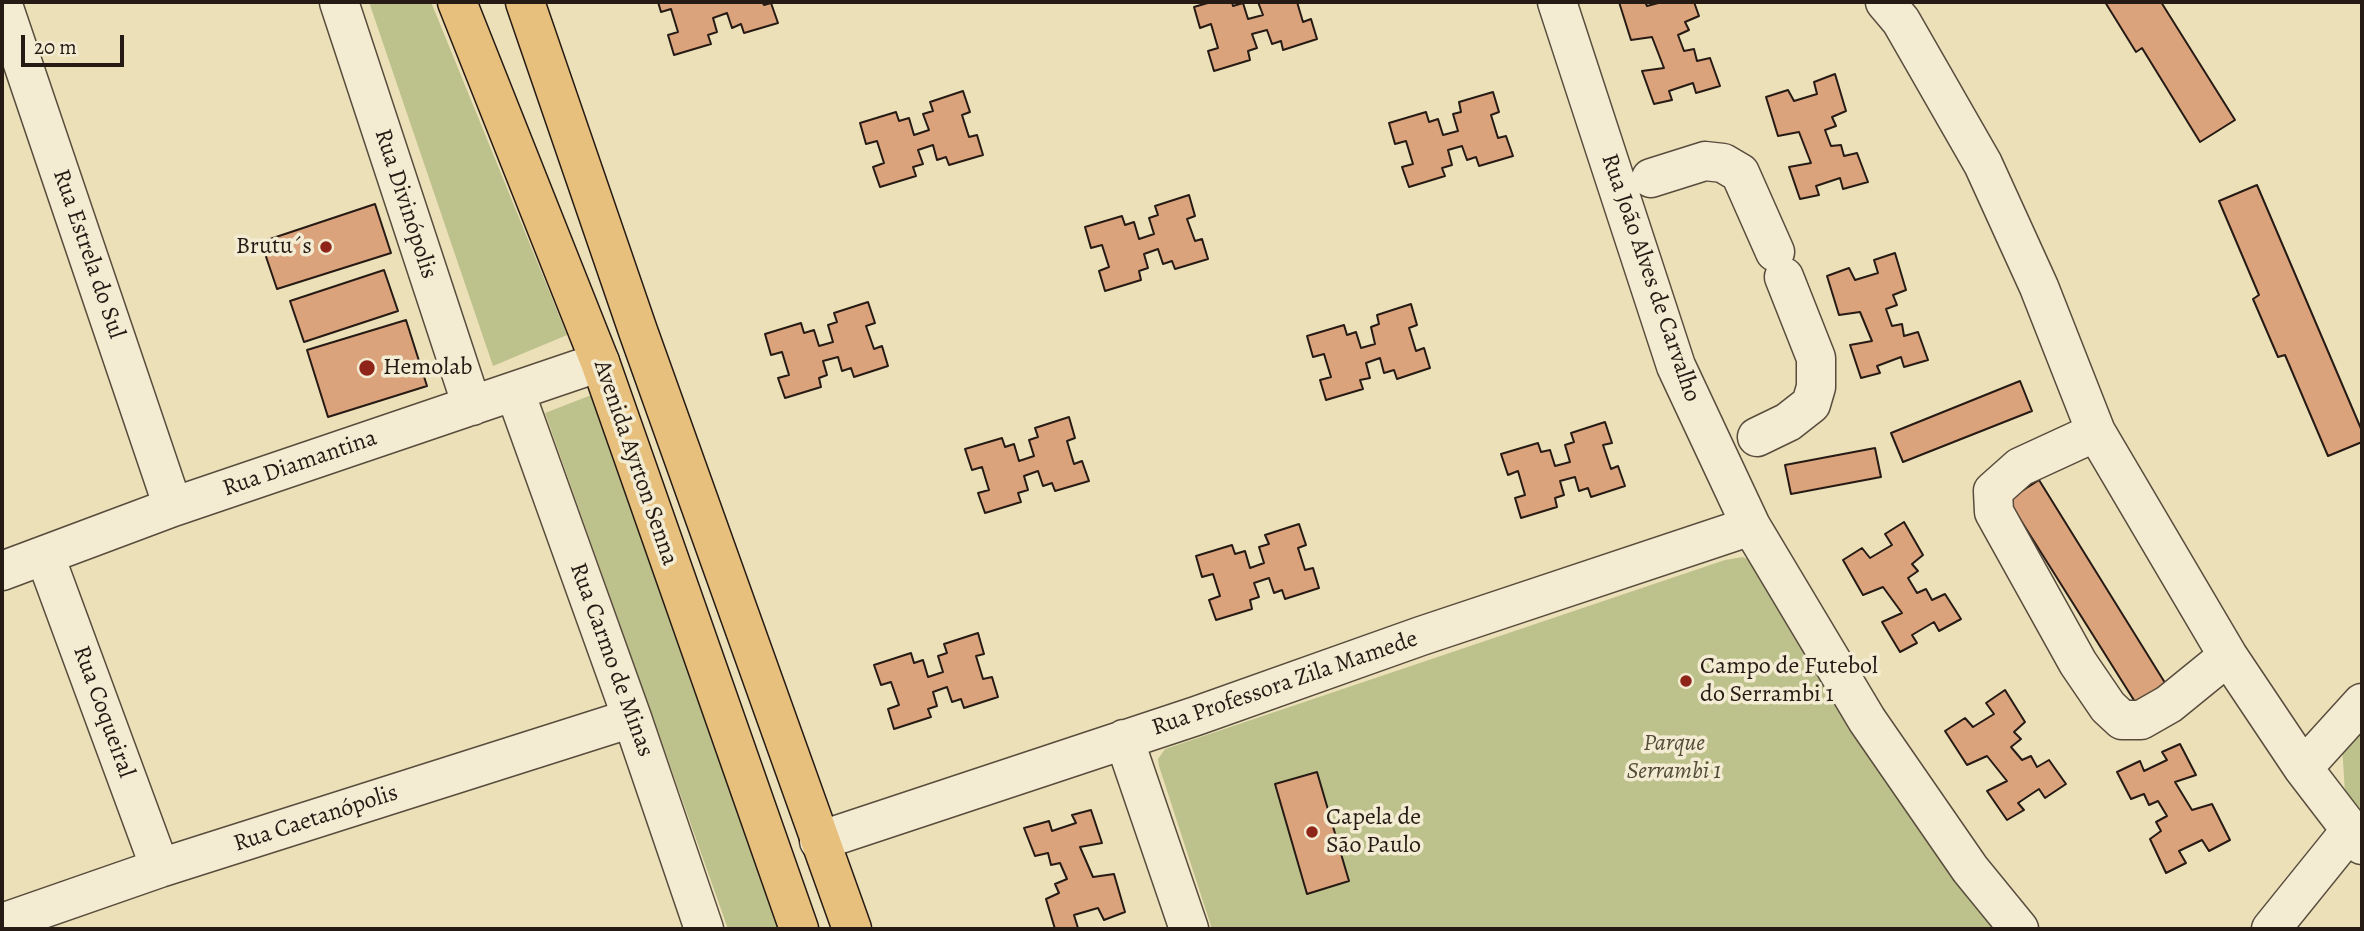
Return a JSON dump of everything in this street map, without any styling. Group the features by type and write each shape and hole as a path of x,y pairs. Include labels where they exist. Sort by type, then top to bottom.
{"main road":[{"name":"Avenida Ayrton Senna","path":"457,2 600,362 799,929"},
{"name":"Avenida Ayrton Senna","path":"525,2 638,331 852,929"}],"street":[{"name":"Rua Estrela do Sul","path":"2,2 173,507"},
{"name":"Rua Divinópolis","path":"339,2 472,406"},
{"name":"Rua João Alves de Carvalho","path":"1557,2 1676,366 1751,526 1867,720 1970,869 2019,929"},
{"path":"1885,2 1901,21 1983,164 2039,287 2096,432 2228,656 2303,768 2356,838 2271,929"},
{"path":"1651,178 1705,161 1723,163 1740,173 1779,265 1816,358 1816,387 1811,404 1788,422 1757,437"},
{"name":"Rua Diamantina","path":"2,571 173,507 600,362"},
{"name":"Rua Carmo de Minas","path":"515,392 632,718 704,929"},
{"path":"2096,432 2020,467 1993,491 1994,512 2078,663 2108,707 2122,720 2141,720 2169,704 2228,656"},
{"name":"Rua Professora Zila Mamede","path":"819,841 1196,716 1421,636 1751,526"},
{"name":"Rua Coqueiral","path":"46,556 160,868"},
{"path":"2303,768 2362,703"},
{"name":"Rua Caetanópolis","path":"2,923 160,868 632,718"},
{"path":"1124,739 1188,929"}],"green space":[{"path":"369,2 431,2 567,335 493,366"},
{"path":"594,394 789,929 728,929 545,413"},
{"name":"Parque Serrambi 1","path":"1743,557 1751,561 1996,929 1212,929 1159,766 1158,759 1165,749 1725,560"},
{"path":"2362,716 2362,829 2345,793 2342,745"}],"building":[{"path":"658,2 771,3 778,23 744,33 741,24 732,28 727,13 713,18 717,32 708,35 711,44 674,55 668,35 678,32 671,9 661,12"},
{"path":"1211,2 1232,2 1233,6 1243,3 1248,19 1263,15 1258,2 1297,2 1303,22 1311,19 1317,39 1283,50 1281,41 1272,44 1267,30 1252,34 1257,48 1248,51 1250,60 1214,71 1208,51 1218,48 1211,24 1200,28 1194,7"},
{"path":"1619,2 1645,2 1647,6 1662,2 1694,2 1699,16 1685,22 1689,30 1678,35 1684,51 1694,49 1697,61 1710,58 1720,86 1696,93 1693,83 1669,91 1672,100 1654,104 1642,71 1664,68 1652,37 1631,40"},
{"path":"2105,2 2161,2 2235,120 2200,142 2142,48 2136,52"},
{"path":"1835,74 1846,111 1832,117 1836,126 1825,130 1831,146 1841,145 1844,156 1857,153 1868,182 1843,189 1840,178 1816,186 1819,195 1800,199 1789,167 1811,163 1799,132 1778,136 1766,97 1788,90 1794,101 1817,94 1814,82"},
{"path":"963,91 970,112 962,115 969,137 977,135 983,155 949,165 946,157 937,160 933,145 918,150 923,164 913,167 916,176 880,187 873,167 884,163 877,141 866,144 860,123 896,112 899,121 909,118 914,135 929,130 923,114 933,111 930,102"},
{"path":"1493,92 1499,112 1491,115 1498,138 1506,136 1513,156 1479,166 1476,157 1467,160 1462,146 1448,150 1452,165 1442,168 1445,176 1409,187 1402,167 1413,164 1406,141 1395,144 1389,123 1426,112 1429,122 1438,119 1443,135 1458,131 1453,114 1461,112 1459,102"},
{"path":"2257,185 2362,431 2362,442 2328,456 2285,355 2278,357 2253,299 2259,295 2219,201"},
{"path":"1189,195 1195,216 1187,219 1195,241 1202,239 1208,259 1175,269 1172,261 1163,264 1158,249 1144,254 1148,268 1139,271 1141,280 1105,291 1099,271 1109,267 1102,245 1091,248 1085,227 1122,216 1125,225 1134,222 1139,239 1154,234 1149,218 1158,215 1155,206"},
{"name":"Brutu´s","path":"375,204 391,253 277,289 261,242"},
{"path":"1895,253 1906,290 1893,295 1897,305 1886,309 1892,326 1902,324 1904,336 1918,332 1928,360 1904,367 1901,357 1877,366 1880,373 1861,378 1850,345 1872,341 1860,312 1839,315 1827,276 1849,268 1855,280 1878,273 1874,260"},
{"path":"384,270 398,311 304,342 290,301"},
{"path":"868,302 875,323 866,326 874,349 882,346 888,366 854,377 851,368 842,371 838,357 823,361 827,375 819,378 821,387 785,398 778,378 789,375 782,352 771,355 765,334 801,323 804,333 814,330 819,346 833,342 828,325 837,322 834,313"},
{"path":"1411,304 1417,325 1409,328 1416,351 1424,348 1430,368 1397,379 1394,370 1384,373 1380,358 1366,363 1370,378 1360,380 1363,389 1326,400 1320,380 1331,377 1324,354 1313,357 1307,336 1344,325 1347,335 1356,332 1361,348 1375,344 1371,327 1379,324 1377,315"},
{"name":"Hemolab","path":"406,320 427,386 328,417 307,350"},
{"path":"2020,381 2032,411 1903,462 1891,433"},
{"path":"1069,417 1075,438 1067,441 1074,464 1082,461 1089,481 1055,491 1052,483 1043,486 1038,471 1024,476 1028,490 1018,493 1021,502 985,513 978,493 989,490 982,467 972,470 965,449 1002,438 1005,447 1014,444 1019,461 1034,456 1029,440 1038,437 1035,428"},
{"path":"1605,422 1612,443 1603,445 1611,469 1618,466 1625,486 1591,497 1588,488 1579,491 1575,477 1560,481 1564,495 1555,498 1557,507 1521,518 1515,498 1525,495 1518,471 1508,475 1501,454 1538,443 1541,452 1550,450 1555,466 1570,462 1565,445 1574,442 1571,433"},
{"path":"1875,448 1881,477 1791,494 1785,465"},
{"path":"2039,480 2167,686 2137,705 2008,500"},
{"path":"1904,522 1923,555 1912,564 1918,571 1908,578 1917,593 1926,589 1932,600 1945,594 1961,619 1939,631 1934,622 1912,635 1917,643 1900,652 1882,622 1902,613 1883,587 1863,595 1843,560 1862,548 1870,558 1892,545 1885,534"},
{"path":"1299,524 1306,545 1298,548 1305,570 1313,568 1319,588 1285,599 1282,590 1274,593 1269,578 1254,583 1259,597 1250,600 1252,609 1216,620 1209,600 1220,596 1213,574 1202,577 1196,556 1232,545 1235,554 1245,551 1250,568 1264,563 1259,547 1269,544 1265,535"},
{"path":"978,633 984,654 976,656 983,679 992,677 998,697 964,708 961,699 952,702 947,687 933,692 937,706 928,709 931,717 894,729 888,709 899,705 891,682 881,685 874,665 911,653 914,663 923,660 928,677 943,672 938,656 947,653 944,644"},
{"path":"2005,690 2025,722 2014,732 2021,739 2011,747 2022,760 2031,756 2037,767 2049,760 2066,784 2045,798 2039,789 2018,803 2024,810 2007,820 1987,791 2007,781 1987,756 1967,765 1945,731 1965,718 1973,727 1994,714 1986,703"},
{"path":"2180,744 2196,775 2175,782 2192,810 2212,804 2230,840 2209,851 2202,840 2179,851 2186,863 2166,873 2150,839 2161,831 2156,822 2167,816 2158,801 2149,805 2144,794 2131,799 2117,772 2140,761 2144,771 2167,760 2162,752"},
{"name":"Capela de São Paulo","path":"1317,772 1349,881 1307,894 1275,784"},
{"path":"1091,810 1102,843 1080,847 1093,877 1114,874 1125,912 1104,920 1098,908 1074,915 1078,928 1055,929 1046,899 1059,893 1055,884 1067,879 1060,863 1051,865 1048,853 1035,856 1024,828 1049,821 1052,831 1076,823 1072,815"}],"place":[{"name":"Brutu´s","path":"326,247"},
{"name":"Hemolab","path":"367,368"},
{"name":"Campo de Futebol do Serrambi 1","path":"1686,681"},
{"name":"Capela de São Paulo","path":"1312,832"}]}
